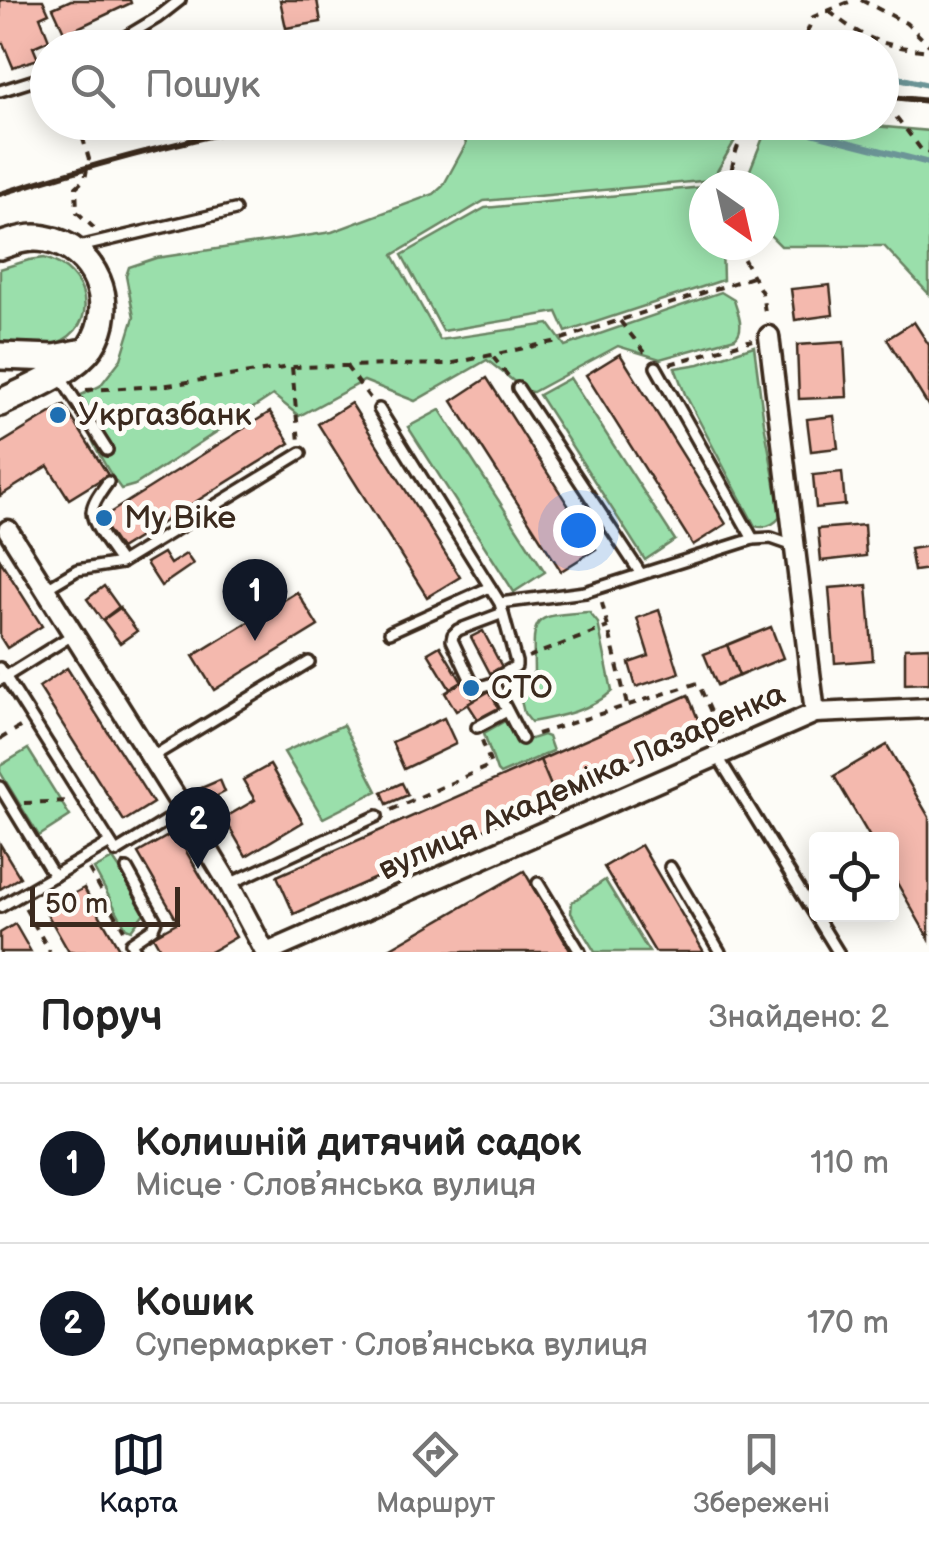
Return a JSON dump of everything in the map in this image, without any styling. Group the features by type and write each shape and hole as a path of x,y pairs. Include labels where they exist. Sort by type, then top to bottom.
{"main road":[{"path":"0,246 32,238 71,248 85,258 102,294 102,322 90,347 64,382 0,403"},
{"path":"0,356 64,357 90,347"}],"street":[{"path":"769,336 815,713"},
{"path":"8,530 184,810 267,952"},
{"name":"вулиця Академіка Лазаренка","path":"267,952 815,713 929,708"}],"lane":[{"path":"137,30 180,0"},
{"path":"0,91 30,82"},
{"path":"71,248 235,210"},
{"path":"656,368 753,539"},
{"path":"64,382 107,450"},
{"path":"518,388 642,574"},
{"path":"379,410 501,608 516,666 499,676 494,684 477,688 452,635 501,608 598,588 753,539 771,538 794,546"},
{"path":"45,589 76,570 121,563 300,453"},
{"path":"108,482 92,511 94,521 121,563"},
{"path":"390,632 490,587"},
{"path":"74,634 2,675 116,852 184,810"},
{"path":"152,758 309,662"},
{"path":"494,684 522,739"},
{"path":"478,728 507,711"},
{"path":"716,755 838,952"},
{"path":"0,787 54,876"},
{"path":"229,884 378,816"},
{"path":"0,907 110,843"},
{"path":"670,866 720,952"},
{"path":"128,869 156,921 134,947"},
{"path":"538,883 580,952"}],"path":[{"path":"809,30 813,18 858,0 871,3 906,24 929,48"},
{"path":"828,11 852,30"},
{"path":"899,46 929,48"},
{"path":"899,121 923,152 929,153"},
{"path":"84,140 89,159 84,179 76,187 78,212 106,240"},
{"path":"732,170 741,140"},
{"path":"620,320 656,368 769,336 762,293 744,260"},
{"path":"64,382 161,386 292,367 449,364 553,342 752,277"},
{"path":"492,355 518,388"},
{"path":"346,366 379,410"},
{"path":"292,367 300,453"},
{"path":"598,588 628,705"},
{"path":"516,662 608,627"},
{"path":"522,739 698,683 721,734"},
{"path":"0,739 32,720"},
{"path":"378,816 490,764 478,728"},
{"path":"10,804 84,800"},
{"path":"83,859 134,947"},
{"path":"18,897 50,952"}],"green space":[{"path":"899,128 929,131 929,294 884,246 781,246 779,170 750,170 762,140 899,140"},
{"path":"465,140 735,140 718,170 689,170 689,182 484,201 393,255 440,340 549,324 565,346 721,292 734,300 740,330 735,338 660,359 618,346 533,392 526,391 487,360 415,401 364,381 299,416 273,395 135,485 121,489 88,431 79,396 100,386 121,359 134,317 126,276 129,267 156,258 332,232 434,194 443,186"},
{"path":"689,188 689,260 722,260 723,280 566,332 557,312 443,331 402,255 485,208"},
{"path":"44,258 59,264 80,286 84,312 79,325 70,336 49,346 0,344 0,269"},
{"path":"754,346 781,516 763,527 755,526 675,368"},
{"path":"570,378 675,540 645,560 539,395"},
{"path":"440,410 545,572 514,592 408,427"},
{"path":"589,612 598,623 612,691 585,708 531,722 524,713 518,688 534,672 534,638 539,622 556,615"},
{"path":"505,721 522,742 548,737 553,751 500,774 484,733"},
{"path":"343,725 377,791 323,818 284,752"},
{"path":"28,749 70,816 39,836 0,772 0,766"},
{"path":"113,859 145,906 131,930 126,928 94,869"},
{"path":"605,880 649,952 595,952 571,913 572,902"}],"building":[{"path":"0,0 43,0 49,13 40,17 45,30 30,30 30,62 13,67 3,43 0,44"},
{"path":"71,0 131,3 74,30 63,30 53,8"},
{"path":"280,0 317,0 321,22 286,28"},
{"path":"830,285 833,315 795,320 791,289"},
{"path":"914,322 929,345 929,407 887,339"},
{"path":"844,342 847,397 799,399 797,345"},
{"path":"620,354 726,524 693,545 586,375"},
{"path":"487,378 596,549 561,571 452,401"},
{"path":"351,403 460,577 427,597 318,424"},
{"path":"64,405 108,475 69,499 48,466 0,496 0,444"},
{"path":"270,412 290,443 120,549 100,519"},
{"path":"834,416 838,448 811,451 807,419"},
{"path":"842,472 845,505 816,508 813,475"},
{"path":"864,525 866,556 821,561 818,529"},
{"path":"929,546 929,569 914,571 910,549"},
{"path":"163,553 170,564 186,554 193,564 161,586 146,563"},
{"path":"0,560 42,626 7,648 0,637"},
{"path":"867,585 873,660 835,663 829,588"},
{"path":"104,586 119,607 102,620 87,599"},
{"path":"297,592 318,626 214,690 193,656"},
{"path":"120,608 137,631 120,643 103,620"},
{"path":"659,610 679,673 636,687 629,663 649,656 637,618"},
{"path":"771,627 783,658 739,676 727,645"},
{"path":"483,631 502,667 490,673 471,637"},
{"path":"727,645 739,676 717,685 704,654"},
{"path":"440,646 462,682 450,689 428,653"},
{"path":"929,647 929,683 905,684 905,648"},
{"path":"67,668 153,803 124,821 39,687"},
{"path":"462,682 473,701 456,711 445,693"},
{"path":"491,690 501,707 479,721 468,704"},
{"path":"688,695 702,729 554,794 540,760"},
{"path":"444,718 456,744 404,769 392,742"},
{"path":"887,745 929,817 929,939 899,886 899,832 867,832 834,776"},
{"path":"540,760 556,798 294,914 277,876"},
{"path":"270,765 303,822 246,856 224,818 255,800 243,780"},
{"path":"220,780 225,792 205,802 199,789"},
{"path":"402,783 408,795 387,804 382,792"},
{"path":"175,832 236,937 210,952 162,952 153,936 178,922 138,853"},
{"path":"0,844 20,877 0,889"},
{"path":"641,845 704,952 655,952 604,867"},
{"path":"524,871 571,952 384,952"},
{"path":"84,888 121,952 69,952 45,910"},
{"path":"15,924 31,952 0,952 0,933"}],"waterway":[{"path":"899,78 928,85"},
{"path":"839,140 929,163"}],"railway":[{"path":"899,98 929,101"},
{"path":"0,194 193,140"}],"place":[{"name":"Укргазбанк","path":"58,415"},
{"name":"My Bike","path":"104,518"},
{"name":"Колишній дитячий садок","path":"255,641"},
{"name":"СТО","path":"471,688"},
{"name":"Кошик","path":"198,869"}]}
